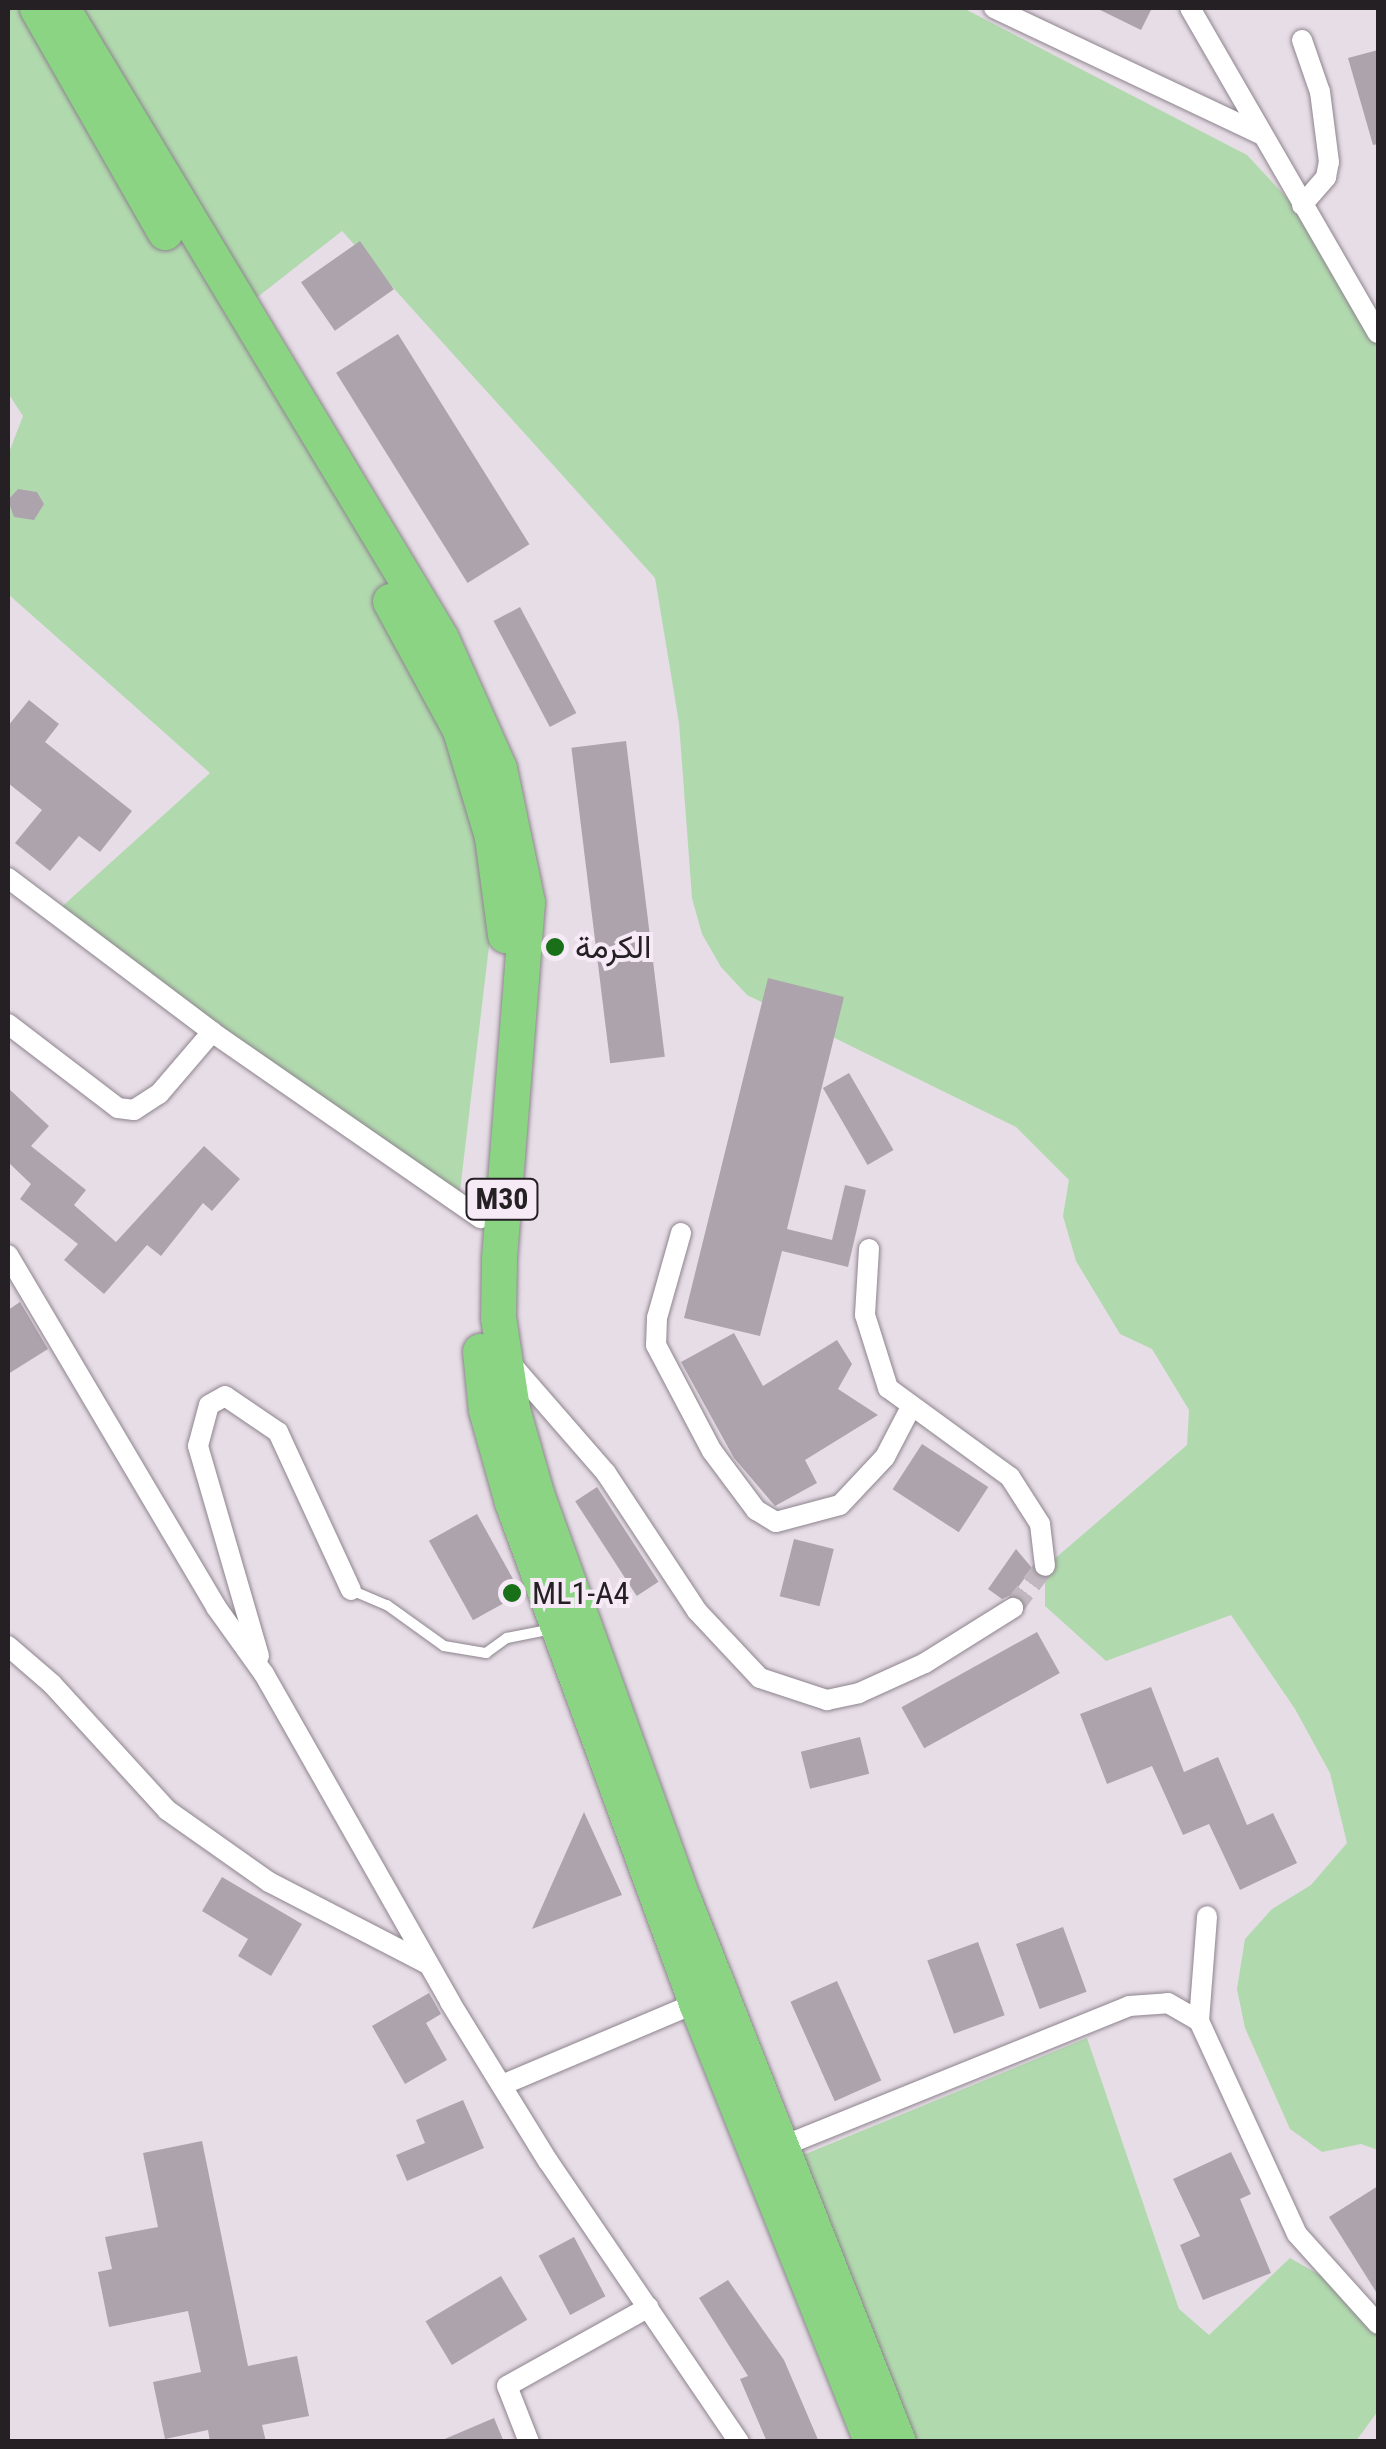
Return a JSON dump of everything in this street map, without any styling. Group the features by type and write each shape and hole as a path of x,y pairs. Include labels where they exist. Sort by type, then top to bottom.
{"highway":[{"name":"M30","path":"37,8 98,124 407,630 460,730 492,837 505,934 503,1018 481,1218 479,1348 486,1410 557,1628 696,2003 872,2442"},
{"name":"M30","path":"62,8 441,638 469,691 512,806 526,902 504,1148 502,1353 537,1496 684,1901 898,2442"}],"street":[{"path":"994,8 1260,134"},
{"path":"1190,8 1378,333"},
{"path":"1302,40 1320,92 1329,162 1326,177 1302,205"},
{"path":"8,878 212,1032 481,1218"},
{"path":"8,1024 118,1108 134,1110 159,1094 212,1032"},
{"path":"681,1233 656,1318 656,1346 712,1451 756,1510 776,1522 840,1505 886,1457 910,1409"},
{"path":"870,1249 866,1315 888,1388 910,1409 1010,1477 1040,1524 1045,1566"},
{"path":"8,1256 216,1607 264,1674 426,1963 502,2085 739,2442"},
{"path":"502,1353 606,1472 697,1611 760,1678 827,1700 860,1693 925,1664 1013,1608"},
{"path":"264,1674 198,1446 209,1404 226,1396 278,1432 351,1590"},
{"path":"8,1646 52,1684 167,1810 269,1882 426,1963"},
{"path":"1206,1916 1199,2022 1278,2203 1326,2273 1378,2324"},
{"path":"502,2085 696,2003"},
{"path":"783,2146 1129,2006 1168,2004 1199,2022"},
{"path":"529,2442 506,2386 649,2307"}],"lane":[{"path":"351,1590 387,1605 444,1646 486,1653 507,1638 557,1628"}],"green space":[{"path":"8,8 963,8 1247,155 1301,213 1378,325 1378,2150 1361,2144 1322,2152 1290,2129 1245,2028 1237,1989 1245,1939 1272,1909 1311,1885 1347,1843 1330,1773 1295,1709 1231,1615 1106,1661 1045,1606 1045,1567 1187,1445 1189,1410 1152,1349 1120,1334 1076,1261 1063,1216 1069,1180 1016,1127 747,995 721,967 702,934 692,898 679,723 655,578 342,231 232,317 375,524 506,803 459,1199 56,912 210,773 8,594 8,455 23,416 8,393"},
{"path":"1087,2038 1179,2309 1209,2335 1290,2258 1378,2308 1378,2411 1356,2441 909,2441 796,2158"}],"building":[{"path":"1096,8 1152,8 1141,30"},
{"path":"1378,50 1378,144 1373,145 1348,58"},
{"path":"360,241 394,289 335,331 301,282"},
{"path":"398,334 529,544 468,583 336,373"},
{"path":"18,489 37,492 44,504 34,520 14,517 8,500"},
{"path":"520,607 576,713 550,727 494,621"},
{"path":"29,700 59,724 45,742 132,811 100,852 79,836 50,871 15,843 42,810 8,783 8,726"},
{"path":"626,741 665,1057 610,1063 571,748"},
{"path":"768,978 844,997 787,1229 832,1240 845,1185 866,1190 848,1267 782,1251 760,1336 684,1318"},
{"path":"849,1073 894,1150 868,1165 823,1088"},
{"path":"8,1088 49,1126 31,1146 86,1190 74,1205 116,1242 204,1146 240,1179 212,1211 203,1203 161,1256 147,1245 104,1294 64,1260 78,1244 20,1199 31,1184 8,1162"},
{"path":"20,1302 48,1349 8,1374 8,1310"},
{"path":"734,1333 763,1386 837,1340 852,1364 838,1389 878,1415 805,1460 817,1483 775,1506 734,1458 681,1362"},
{"path":"922,1444 988,1487 959,1532 893,1489"},
{"path":"597,1487 659,1582 637,1596 575,1501"},
{"path":"477,1514 521,1594 473,1620 429,1541"},
{"path":"794,1539 834,1549 820,1606 780,1596"},
{"path":"1016,1549 1032,1568 1013,1594 1002,1599 988,1589"},
{"path":"1037,1632 1060,1673 924,1748 901,1707"},
{"path":"1151,1687 1184,1772 1218,1757 1247,1825 1273,1813 1297,1863 1240,1890 1209,1824 1183,1835 1152,1766 1107,1784 1080,1714"},
{"path":"860,1737 869,1774 810,1789 801,1752"},
{"path":"584,1812 622,1895 532,1929"},
{"path":"222,1877 302,1924 271,1976 238,1956 248,1939 202,1911"},
{"path":"1063,1927 1087,1992 1040,2009 1016,1944"},
{"path":"978,1942 1005,2015 954,2034 927,1960"},
{"path":"837,1981 881,2081 835,2101 790,2002"},
{"path":"429,1993 441,2014 426,2023 447,2060 405,2084 372,2026"},
{"path":"463,2100 484,2148 407,2181 396,2155 425,2143 416,2120"},
{"path":"202,2141 248,2366 297,2356 309,2416 262,2425 266,2442 210,2442 208,2430 165,2439 153,2382 201,2372 188,2311 109,2327 98,2272 112,2269 105,2237 158,2227 143,2153"},
{"path":"1231,2152 1251,2194 1240,2199 1271,2273 1203,2300 1180,2245 1200,2236 1173,2179"},
{"path":"1378,2186 1378,2295 1329,2217"},
{"path":"574,2237 605,2296 570,2315 539,2256"},
{"path":"501,2276 527,2320 452,2365 426,2321"},
{"path":"728,2280 784,2360 819,2442 767,2442 740,2379 748,2376 699,2298"},
{"path":"494,2418 504,2442 440,2442 440,2441"}],"tunnel":[{"path":"1013,1608 1045,1566"}],"place":[{"name":"الكرمة","path":"555,947"},
{"name":"ML1-A4","path":"512,1593"}]}
